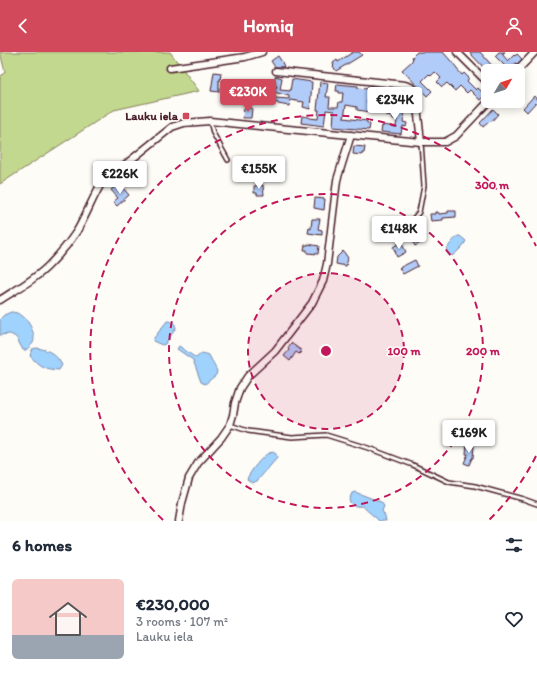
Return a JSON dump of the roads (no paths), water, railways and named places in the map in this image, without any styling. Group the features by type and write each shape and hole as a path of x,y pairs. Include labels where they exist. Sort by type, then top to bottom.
{"street":[{"path":"170,68 245,57 262,52"},
{"path":"457,52 481,76"},
{"path":"524,64 535,52"},
{"path":"276,71 405,85 411,87 416,97 421,142"},
{"path":"0,300 33,279 49,265 64,248 78,229 101,184 172,127 184,123 210,121 421,142 445,142 456,136 482,108"},
{"path":"179,521 189,478 198,463 221,438 230,425 234,415 235,403 240,388 248,376 275,351 312,303 323,281 337,180 351,135"}],"lane":[{"path":"210,121 213,133 228,160"},
{"path":"401,233 419,212 424,186 421,142"},
{"path":"230,425 248,431 292,437 326,435 368,448 414,465 449,482 475,486 537,504"}],"water":[{"path":"458,236 466,241 452,256 450,254 449,255 446,251"},
{"path":"11,312 17,313 24,317 33,332 33,343 26,350 23,350 16,337 10,334 0,335 0,319 4,315"},
{"path":"167,321 171,321 176,328 165,344 162,345 153,341"},
{"path":"179,346 196,358 202,353 209,355 217,371 216,375 205,384 201,382 193,360 177,349"},
{"path":"37,348 49,351 55,355 62,365 59,370 43,367 30,356 32,349"},
{"path":"273,452 276,454 277,458 257,481 252,483 247,479 250,473 266,454"},
{"path":"355,492 381,502 384,506 382,511 386,521 379,521 363,506 351,504 349,500 352,493"}],"place":[{"name":"Lauku iela","path":"186,116"}]}
